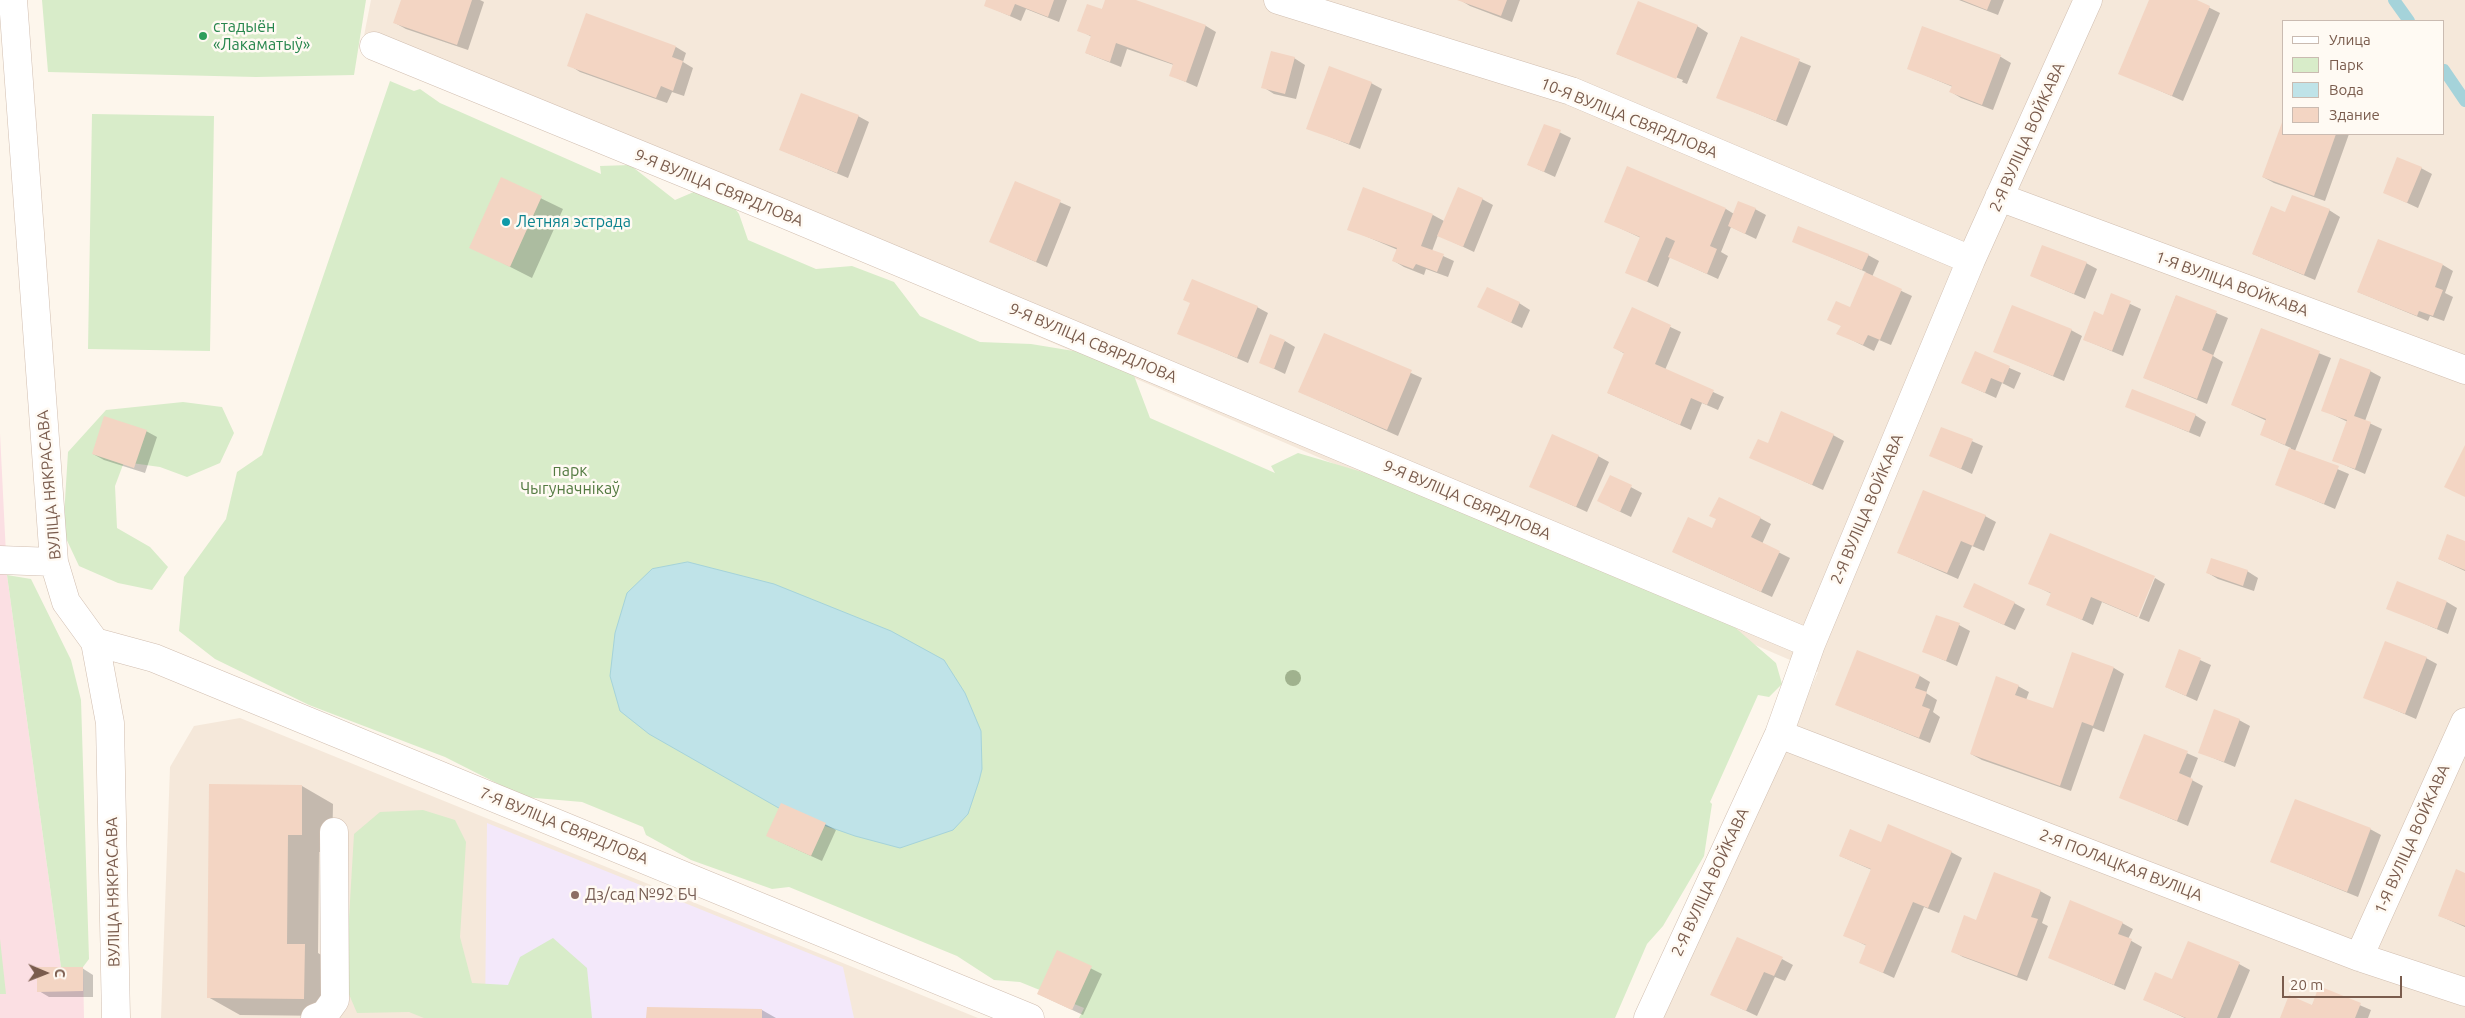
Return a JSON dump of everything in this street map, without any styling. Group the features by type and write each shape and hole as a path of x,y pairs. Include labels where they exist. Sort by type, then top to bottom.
{"street":[{"name":"ВУЛІЦА НЯКРАСАВА","path":"13,0 8,50 54,562 66,602 95,642 110,723 116,1018"},
{"name":"10-Я ВУЛІЦА СВЯРДЛОВА","path":"1278,0 1571,91 1971,260"},
{"name":"2-Я ВУЛІЦА ВОЙКАВА","path":"1648,1018 1779,734 1811,644 1971,260 2088,0"},
{"name":"9-Я ВУЛІЦА СВЯРДЛОВА","path":"374,46 809,224 1811,644"},
{"name":"1-Я ВУЛІЦА ВОЙКАВА","path":"1999,197 2465,370"},
{"path":"0,560 54,562"},
{"name":"7-Я ВУЛІЦА СВЯРДЛОВА","path":"95,642 154,658 1030,1018"},
{"name":"1-Я ВУЛІЦА ВОЙКАВА","path":"2359,957 2465,722"},
{"name":"2-Я ПОЛАЦКАЯ ВУЛІЦА","path":"1779,734 2359,957 2465,992"},
{"path":"315,1018 325,1014 335,1000 334,832"},
{"path":"116,1018 124,1018"}],"shaded area":[{"path":"371,0 2465,0 2465,1018 1662,1018 1818,672 362,46"},
{"path":"0,433 7,575 61,967 83,967 84,1018 0,1018"},
{"path":"240,718 978,1018 161,1018 170,767 194,726"},
{"name":"Дз/сад №92 БЧ","path":"487,823 843,967 854,1018 485,1018"}],"green space":[{"name":"стадыён «Лакаматыў»","path":"42,0 366,0 354,75 256,77 48,72"},
{"name":"парк Чыгуначнікаў","path":"390,81 414,91 420,89 440,103 601,174 600,166 630,165 675,200 703,188 719,187 739,214 748,240 816,269 852,266 894,282 920,316 980,342 1031,344 1086,353 1133,373 1150,418 1275,473 1271,466 1298,453 1413,487 1731,624 1776,663 1782,684 1769,697 1758,695 1710,802 1712,804 1704,856 1663,926 1647,944 1615,1018 1079,1018 1084,1008 1020,982 994,980 957,956 789,887 772,889 691,860 646,835 643,827 582,802 524,797 445,757 309,705 215,659 179,631 184,577 226,519 237,472 262,455"},
{"path":"92,114 214,116 210,351 88,349"},
{"path":"183,402 222,407 234,433 220,463 187,477 160,467 124,462 115,486 117,528 150,547 168,567 152,590 118,583 79,566 63,532 68,452 106,410"},
{"path":"7,575 31,579 71,660 81,700 89,959 83,967 61,967"},
{"path":"423,810 455,820 466,842 460,937 472,983 508,985 520,957 553,938 587,968 592,1018 424,1018 409,1012 357,1013 342,978 349,918 354,834 380,812"},
{"path":"0,939 6,994 0,994"}],"water":[{"path":"688,562 774,584 891,631 944,660 965,693 981,731 982,769 979,781 968,814 953,830 900,848 855,836 784,811 649,734 620,711 610,676 615,633 627,593 652,569"}],"building":[{"path":"401,0 472,0 457,45 393,23"},
{"path":"986,0 1054,0 1048,17 1015,4 1010,16 984,6"},
{"path":"1105,0 1136,0 1206,25 1186,82 1169,76 1173,64 1116,43 1110,62 1085,53 1091,36 1077,31 1087,4 1102,9"},
{"path":"1457,0 1507,0 1501,16"},
{"path":"1962,0 1991,0 1987,10"},
{"path":"2149,0 2197,0 2210,6 2172,96 2118,74"},
{"path":"1638,1 1698,25 1676,79 1616,54"},
{"path":"586,13 676,46 672,57 683,61 673,91 661,86 656,98 567,66"},
{"path":"1922,26 2001,55 1982,105 1949,92 1952,86 1907,69"},
{"path":"1741,36 1800,59 1776,121 1716,98"},
{"path":"1271,51 1295,57 1285,94 1261,88"},
{"path":"1329,66 1372,82 1349,144 1306,129"},
{"path":"801,93 859,115 837,173 779,150"},
{"path":"2282,122 2282,135 2336,135 2314,196 2262,177"},
{"path":"1544,124 1561,130 1544,172 1527,165"},
{"path":"2397,157 2422,167 2407,203 2383,193"},
{"path":"1627,166 1726,208 1710,246 1717,249 1707,274 1668,257 1675,241 1666,237 1647,282 1625,273 1640,237 1604,222"},
{"name":"Летняя эстрада","path":"501,177 542,196 510,267 469,248"},
{"path":"1015,181 1061,200 1036,262 989,242"},
{"path":"1363,187 1433,214 1421,246 1444,254 1437,272 1416,264 1413,269 1392,261 1397,248 1347,230"},
{"path":"1458,187 1483,198 1463,247 1437,236"},
{"path":"2292,195 2330,209 2304,275 2252,254 2271,206 2285,212"},
{"path":"1738,201 1756,208 1745,234 1728,226"},
{"path":"1798,226 1869,254 1862,270 1792,242"},
{"path":"2378,239 2443,264 2435,287 2443,290 2433,316 2419,311 2417,316 2357,292"},
{"path":"2042,245 2087,262 2074,294 2030,276"},
{"path":"1865,272 1902,289 1880,340 1868,335 1863,345 1836,334 1841,326 1827,320 1836,301 1850,307"},
{"path":"1192,279 1258,306 1237,358 1177,334 1190,303 1183,300"},
{"path":"1487,287 1520,302 1511,323 1477,307"},
{"path":"2111,293 2131,301 2112,351 2083,340 2094,311 2103,315"},
{"path":"2176,295 2217,311 2202,350 2213,355 2197,399 2143,378"},
{"path":"2012,305 2072,329 2053,376 1993,352"},
{"path":"1632,307 1671,325 1655,364 1714,390 1707,405 1691,398 1680,425 1607,393 1624,353 1613,348"},
{"path":"2261,328 2320,351 2285,445 2260,435 2266,419 2231,405"},
{"path":"1324,333 1412,370 1387,430 1298,392"},
{"path":"1270,334 1285,340 1274,369 1259,363"},
{"path":"1975,351 2010,366 2003,383 1991,378 1985,393 1961,383"},
{"path":"2340,358 2371,370 2354,416 2371,422 2355,469 2332,461 2347,420 2321,411"},
{"path":"2132,389 2196,414 2189,432 2125,407"},
{"path":"1781,411 1834,434 1812,485 1749,458 1758,439 1768,443"},
{"path":"104,416 147,430 134,468 92,454"},
{"path":"1941,427 1973,439 1961,469 1929,456"},
{"path":"1552,434 1599,455 1576,507 1529,487"},
{"path":"2465,445 2465,497 2444,487"},
{"path":"2289,448 2339,466 2324,504 2275,485"},
{"path":"1610,475 1632,485 1620,512 1597,501"},
{"path":"1923,490 1986,515 1973,546 1961,541 1947,573 1897,553"},
{"path":"1719,497 1761,517 1751,537 1780,551 1761,592 1672,552 1688,517 1712,528 1716,519 1709,516"},
{"path":"2050,533 2155,576 2138,617 2091,597 2082,620 2046,605 2051,593 2028,584"},
{"path":"2447,534 2465,541 2465,570 2438,559"},
{"path":"2211,558 2248,570 2243,586 2206,573"},
{"path":"2397,581 2447,601 2437,629 2386,609"},
{"path":"1974,583 2015,602 2004,625 1963,607"},
{"path":"1936,615 1960,623 1946,661 1922,652"},
{"path":"2385,641 2427,657 2405,714 2363,698"},
{"path":"2179,649 2201,658 2186,696 2165,687"},
{"path":"1857,650 1920,675 1915,688 1927,692 1922,706 1930,709 1919,738 1835,705"},
{"path":"2072,652 2114,667 2093,726 2082,722 2060,786 1970,754 1996,676 2019,685 2015,695 2053,708"},
{"path":"2214,709 2240,719 2224,762 2198,753"},
{"path":"2144,734 2188,751 2179,773 2193,779 2177,821 2119,798"},
{"path":"209,784 302,785 302,835 288,835 287,944 305,944 304,999 207,998"},
{"path":"2295,799 2371,828 2347,892 2270,862"},
{"path":"781,803 826,823 811,856 766,836"},
{"path":"1888,824 1952,851 1928,908 1913,902 1883,973 1859,963 1866,945 1843,936 1871,869 1839,856 1850,829 1881,842"},
{"path":"2456,869 2465,873 2465,926 2438,916"},
{"path":"1994,872 2041,890 2031,917 2038,919 2017,976 1951,952 1964,915 1976,920"},
{"path":"2070,900 2123,922 2118,934 2132,939 2114,985 2048,958"},
{"path":"1737,937 1783,957 1774,976 1764,972 1746,1011 1710,995"},
{"path":"2188,941 2240,962 2217,1018 2186,1018 2143,1000 2155,972 2172,979"},
{"path":"1057,950 1092,966 1072,1010 1037,994"},
{"path":"37,967 83,967 83,991 37,992"},
{"path":"2319,986 2361,1003 2355,1018 2280,1018 2289,995 2312,1005"},
{"path":"647,1007 762,1009 762,1018 646,1018"}],"waterway":[{"path":"2394,0 2408,20"},
{"path":"2445,71 2465,101"}],"place":[{"name":"стадыён «Лакаматыў»","path":"203,36"},
{"name":"Летняя эстрада","path":"506,222"},
{"name":"Дз/сад №92 БЧ","path":"575,895"}]}
